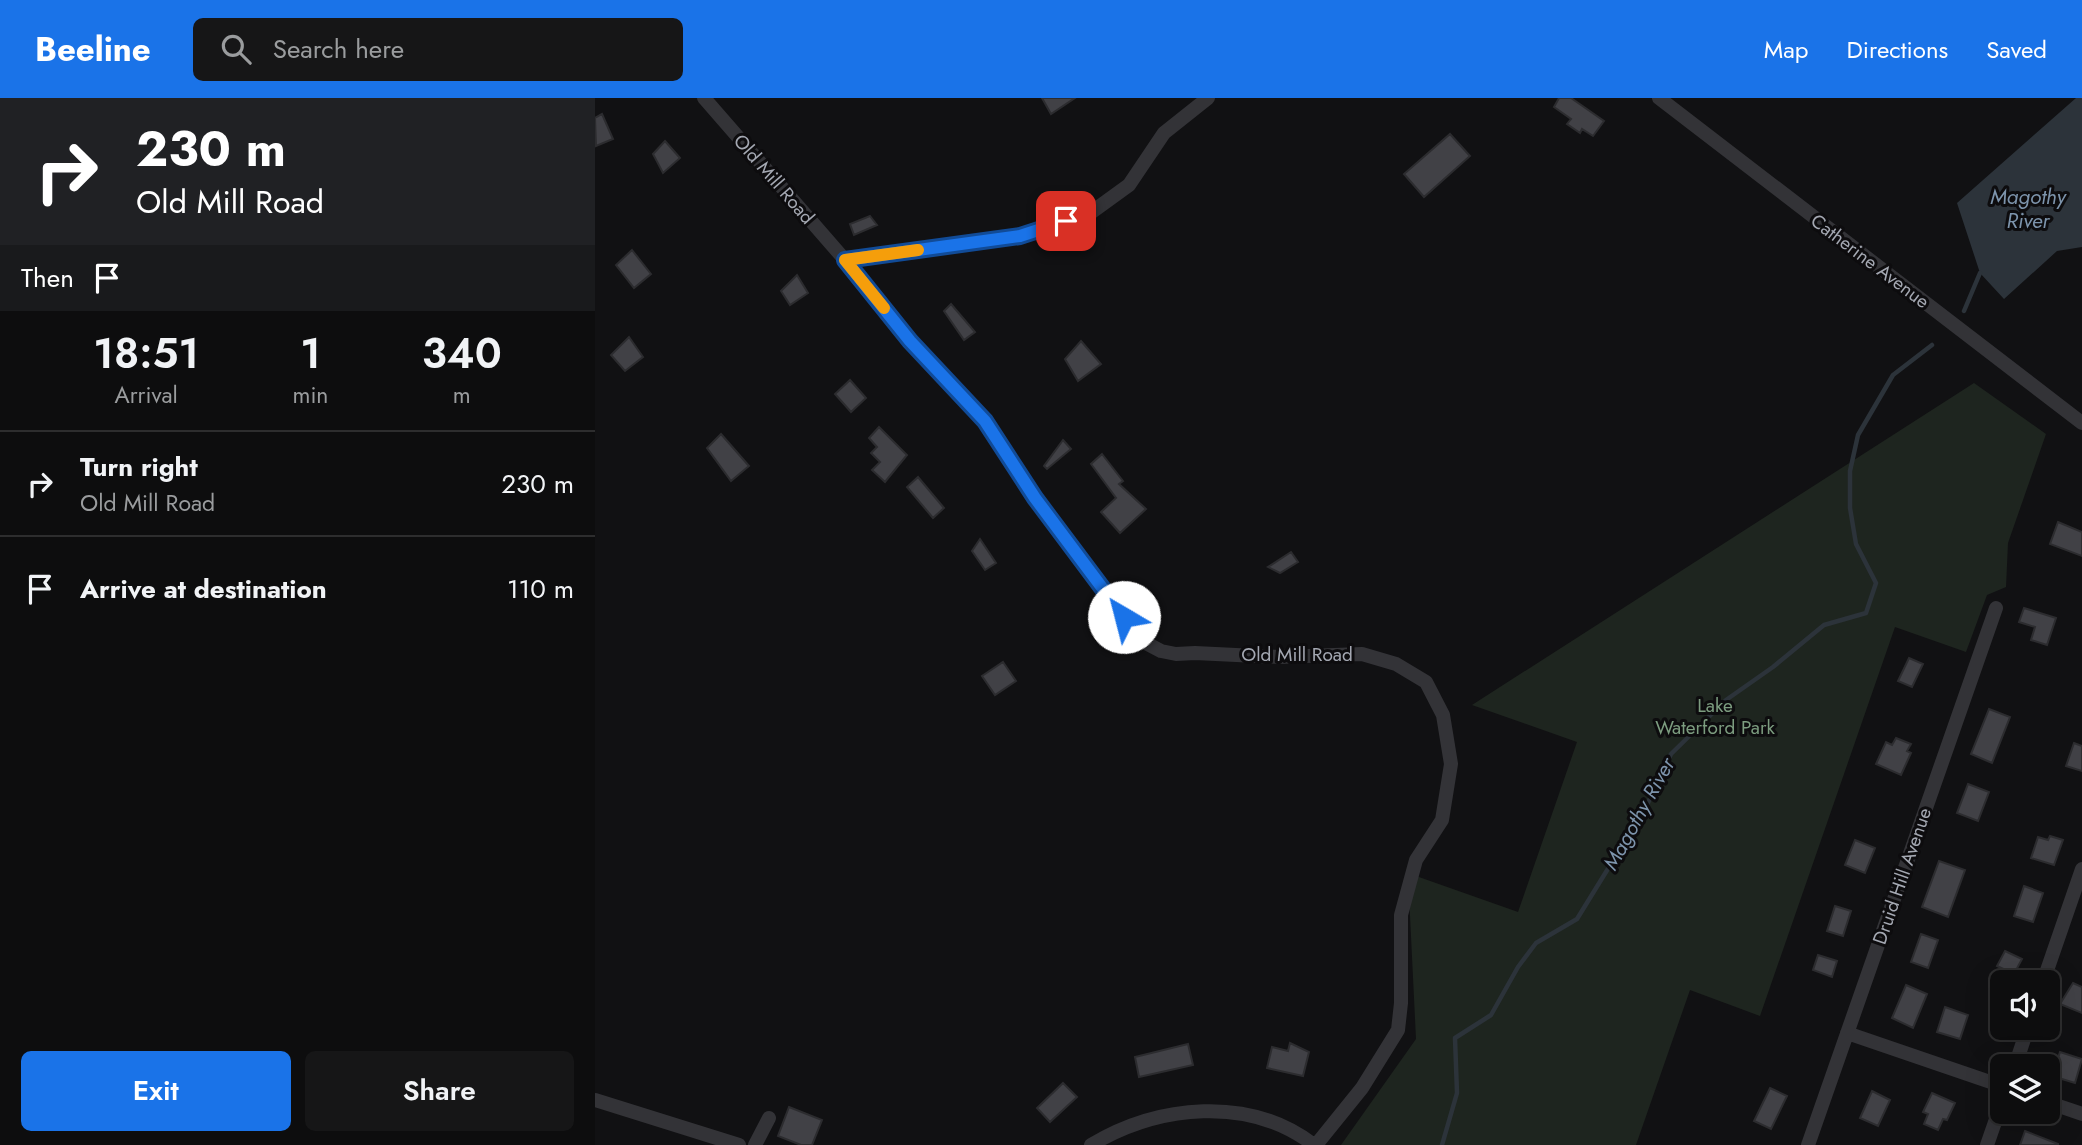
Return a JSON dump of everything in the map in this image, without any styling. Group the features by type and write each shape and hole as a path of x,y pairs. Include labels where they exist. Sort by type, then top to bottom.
{"street":[{"name":"Old Mill Road","path":"704,98 845,260 910,341 985,421 1035,498 1142,641 1161,651 1176,654 1279,657 1362,654 1396,664 1426,682 1443,715 1451,764 1442,820 1416,860 1401,915 1401,1003 1398,1030 1362,1088 1315,1145"},
{"path":"845,260 1020,236 1089,214 1129,185 1164,133 1208,98"},
{"name":"Catherine Avenue","path":"1659,98 2082,424"},
{"name":"Druid Hill Avenue","path":"1808,1145 1996,608"},
{"path":"2047,970 2082,869"},
{"path":"1847,1032 1990,1082"},
{"path":"595,1100 739,1145"},
{"path":"2060,1106 2082,1114"},
{"path":"1091,1145 1130,1125 1178,1112 1210,1110 1244,1114 1284,1126 1315,1145"},
{"path":"755,1145 769,1118"},
{"path":"1987,1145 1994,1124"}],"green space":[{"name":"Lake Waterford Park","path":"1974,383 2046,434 2008,543 2006,587 1987,595 1966,652 1895,627 1760,1016 1690,990 1636,1145 1341,1145 1416,1039 1409,895 1416,876 1518,912 1577,742 1472,705"}],"water":[{"name":"Magothy River","path":"2076,98 2082,98 2082,247 2057,251 2004,299 1980,273 1957,203"}],"building":[{"path":"1042,98 1075,98 1051,114"},
{"path":"1559,98 1571,98 1604,121 1593,136 1582,129 1580,133 1567,124 1571,119 1554,107"},
{"path":"602,114 613,139 596,146 595,118"},
{"path":"1450,134 1470,156 1424,197 1404,174"},
{"path":"665,141 680,158 663,173 653,154"},
{"path":"870,216 877,225 854,235 850,224"},
{"path":"632,250 651,274 634,288 616,265"},
{"path":"797,275 808,293 790,305 781,291"},
{"path":"951,304 975,332 964,340 944,311"},
{"path":"629,337 643,357 625,371 611,355"},
{"path":"1081,341 1101,364 1078,381 1065,359"},
{"path":"850,380 866,398 851,412 835,394"},
{"path":"879,427 907,455 885,482 872,470 880,462 871,453 877,447 869,438"},
{"path":"721,434 749,466 731,481 707,448"},
{"path":"1063,440 1071,449 1047,469 1044,466"},
{"path":"1102,454 1123,481 1119,484 1146,509 1120,533 1101,512 1116,498 1091,464"},
{"path":"918,477 944,508 933,518 907,487"},
{"path":"2058,522 2082,532 2082,556 2050,544"},
{"path":"980,539 996,563 985,570 972,551"},
{"path":"1291,552 1298,562 1280,573 1268,567"},
{"path":"2024,608 2056,618 2047,645 2031,640 2035,627 2019,622"},
{"path":"1909,658 1923,664 1912,687 1898,681"},
{"path":"1003,662 1016,681 995,695 982,676"},
{"path":"1989,709 2010,717 1992,763 1971,754"},
{"path":"1896,738 1911,744 1907,751 1911,753 1901,775 1876,764 1886,742 1892,745"},
{"path":"2074,743 2082,746 2082,771 2066,766"},
{"path":"1968,784 1989,792 1978,821 1957,813"},
{"path":"2050,836 2063,840 2054,865 2031,858 2038,837 2048,840"},
{"path":"1855,840 1875,848 1865,873 1845,865"},
{"path":"1939,861 1965,870 1948,917 1922,907"},
{"path":"2024,886 2043,893 2033,922 2014,916"},
{"path":"1835,906 1851,911 1843,936 1827,931"},
{"path":"1921,934 1938,940 1928,968 1911,962"},
{"path":"2005,951 2022,959 2016,970 2006,970 1997,966"},
{"path":"1818,955 1837,961 1832,977 1813,970"},
{"path":"2073,983 2082,987 2082,1013 2060,1004"},
{"path":"1906,985 1927,994 1913,1028 1892,1018"},
{"path":"1945,1007 1968,1015 1960,1039 1937,1032"},
{"path":"1290,1043 1309,1052 1303,1076 1267,1068 1272,1047 1288,1051"},
{"path":"1188,1044 1193,1065 1139,1077 1135,1057"},
{"path":"2059,1054 2082,1059 2075,1083 2060,1078"},
{"path":"1063,1083 1077,1097 1050,1122 1037,1108"},
{"path":"1770,1088 1787,1096 1771,1129 1754,1121"},
{"path":"1872,1091 1890,1100 1878,1126 1860,1118"},
{"path":"1932,1093 1955,1103 1947,1120 1943,1119 1938,1130 1924,1124 1928,1114 1923,1112"},
{"path":"789,1107 822,1120 812,1145 801,1145 778,1136"},
{"path":"2025,1131 2058,1144 2058,1145 2020,1145"}],"waterway":[{"name":"Magothy River","path":"1964,311 1980,273"},
{"name":"Magothy River","path":"1442,1145 1457,1093 1455,1038 1491,1015 1518,967 1536,943 1577,919 1646,807 1671,754 1726,700 1773,667 1824,625 1866,613 1876,583 1856,544 1850,508 1850,471 1858,435 1893,375 1932,345"}],"slow traffic":[{"path":"884,308 845,260 918,250"}],"route":[{"path":"1066,221 1020,236 845,260 910,341 985,421 1014,461 1035,498 1124,617"}]}
